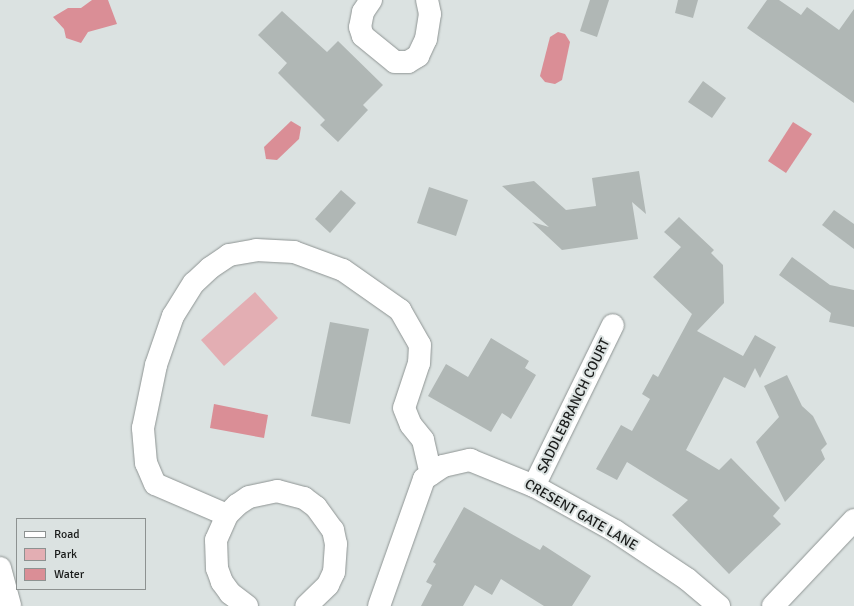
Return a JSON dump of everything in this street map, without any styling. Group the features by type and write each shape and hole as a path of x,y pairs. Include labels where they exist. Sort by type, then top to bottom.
{"street":[{"path":"371,0 363,12 360,27 363,36 395,62 408,62 418,56 426,39 430,14 427,0"},
{"path":"227,515 155,484 146,463 143,428 156,365 173,316 194,283 210,268 229,255 256,250 294,252 343,270 400,310 420,345 419,363 404,408 411,425 422,440 432,474"},
{"name":"SADDLEBRANCH COURT","path":"534,486 613,325"},
{"name":"CRESENT GATE LANE","path":"379,606 424,479 442,466 470,460 534,486 615,531 687,579 719,606"},
{"path":"247,606 230,593 217,568 216,540 227,515 249,497 277,491 304,498 326,518 336,544 334,572 319,596 306,606"},
{"path":"773,606 854,520"},
{"path":"0,568 10,606"}],"green space":[{"path":"255,292 278,318 224,366 201,340"}],"water":[{"path":"92,0 108,0 117,24 88,32 81,43 66,38 64,29 53,17 68,8 81,8"},
{"path":"558,32 565,34 570,42 562,80 555,84 545,82 540,76 550,37"},
{"path":"291,121 301,127 299,139 277,160 266,159 264,147"},
{"path":"793,122 812,134 786,173 768,161"},
{"path":"214,404 268,415 264,438 210,428"}],"building":[{"path":"590,0 609,0 597,37 580,31"},
{"path":"678,0 698,0 693,18 675,13"},
{"path":"767,0 779,0 801,15 807,7 839,30 854,9 854,103 747,28"},
{"path":"282,11 327,52 338,41 383,85 363,105 368,110 338,142 320,125 325,120 278,73 287,63 258,35"},
{"path":"703,81 726,98 712,118 688,102"},
{"path":"639,171 646,214 632,202 638,239 562,250 532,222 549,227 502,186 534,181 566,210 596,206 592,178"},
{"path":"429,187 468,200 456,236 417,223"},
{"path":"341,190 356,203 330,233 315,219"},
{"path":"834,210 854,224 854,249 822,225"},
{"path":"679,217 714,250 711,253 723,265 724,303 697,331 743,356 755,335 776,347 760,378 755,368 745,388 724,377 686,450 719,470 731,458 780,508 773,516 781,524 729,574 672,515 688,500 627,462 617,480 596,469 621,425 632,431 650,399 642,394 653,374 658,377 692,314 653,277 681,247 664,232"},
{"path":"792,257 830,285 854,290 854,327 829,322 831,313 779,275"},
{"path":"330,322 369,329 350,424 311,416"},
{"path":"491,338 529,361 525,368 536,375 511,419 502,413 491,432 428,396 446,364 468,377"},
{"path":"787,375 802,406 813,416 827,444 821,450 825,459 785,502 756,442 779,417 764,386"},
{"path":"464,507 540,550 543,545 591,576 572,606 544,606 501,579 492,595 475,585 463,606 421,606 432,585 426,582 436,564 433,562"}]}
